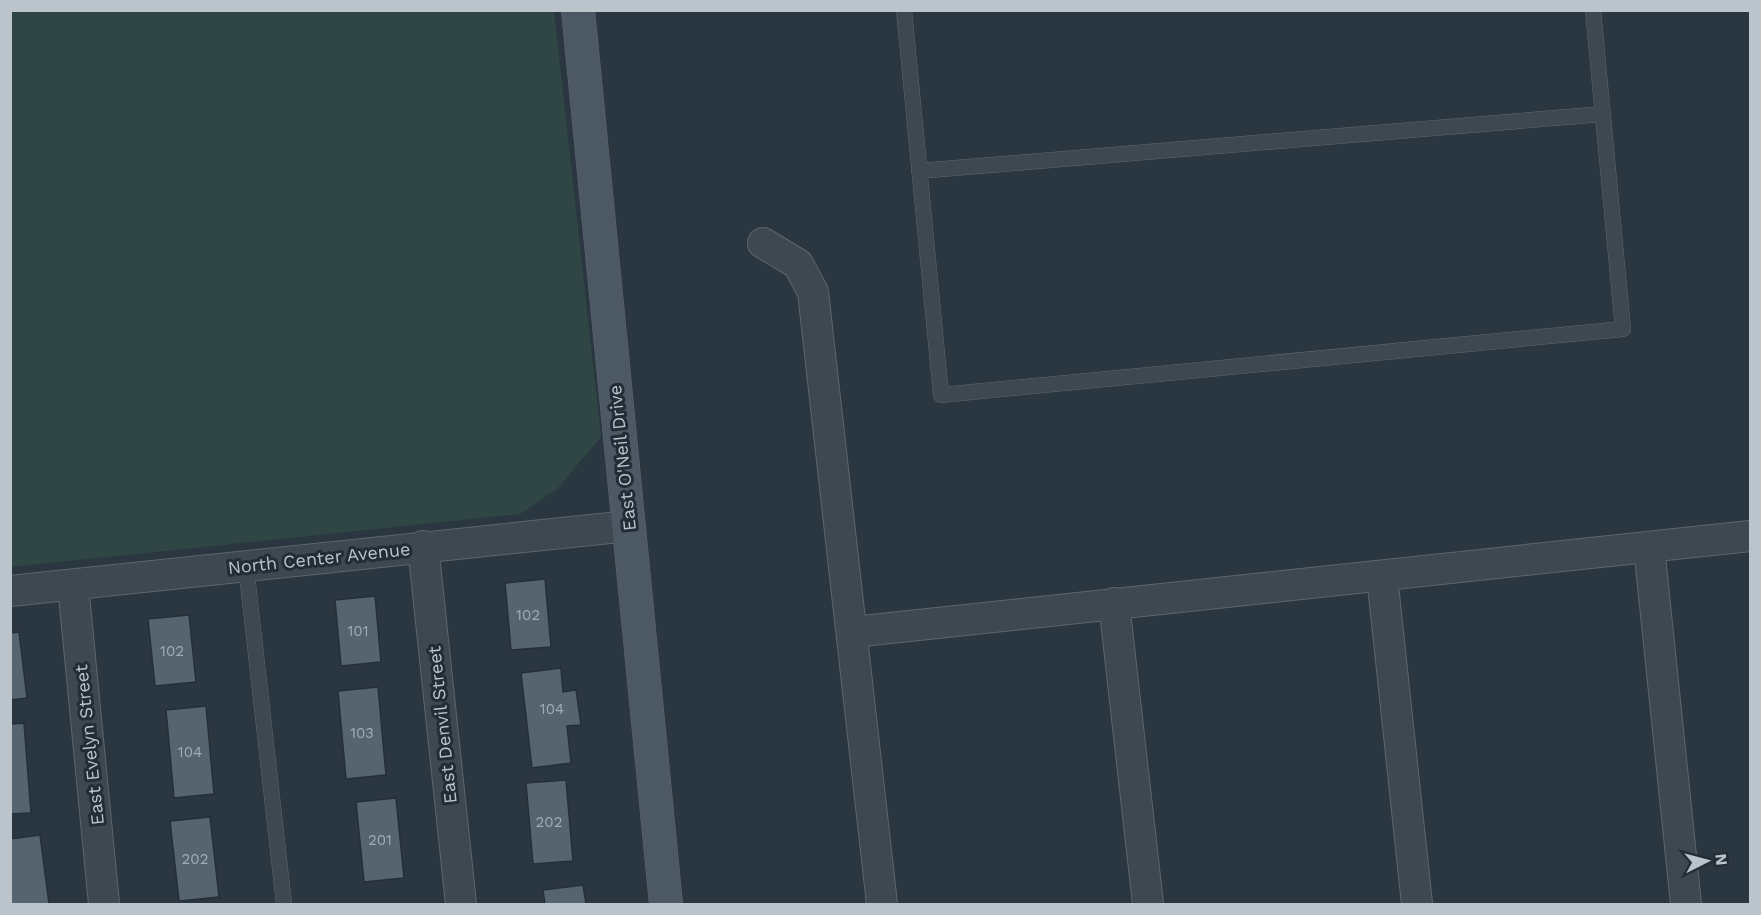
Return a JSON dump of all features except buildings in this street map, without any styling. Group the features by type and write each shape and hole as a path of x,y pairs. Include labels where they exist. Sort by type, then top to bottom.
{"street":[{"name":"East O'Neil Drive","path":"578,10 666,904"},
{"path":"763,243 798,264 813,292 882,904"},
{"name":"North Center Avenue","path":"10,591 628,525"},
{"path":"853,632 1750,536"},
{"name":"East Denvil Street","path":"423,546 461,904"},
{"path":"1649,547 1686,904"},
{"path":"1382,576 1417,904"},
{"name":"East Evelyn Street","path":"73,585 104,904"},
{"path":"1114,603 1148,904"}],"lane":[{"path":"904,10 941,395 1623,329 1593,10"},
{"path":"919,171 1603,114"},
{"path":"246,566 284,904"}],"green space":[{"path":"10,11 554,11 601,437 557,489 520,514 11,567"}]}
